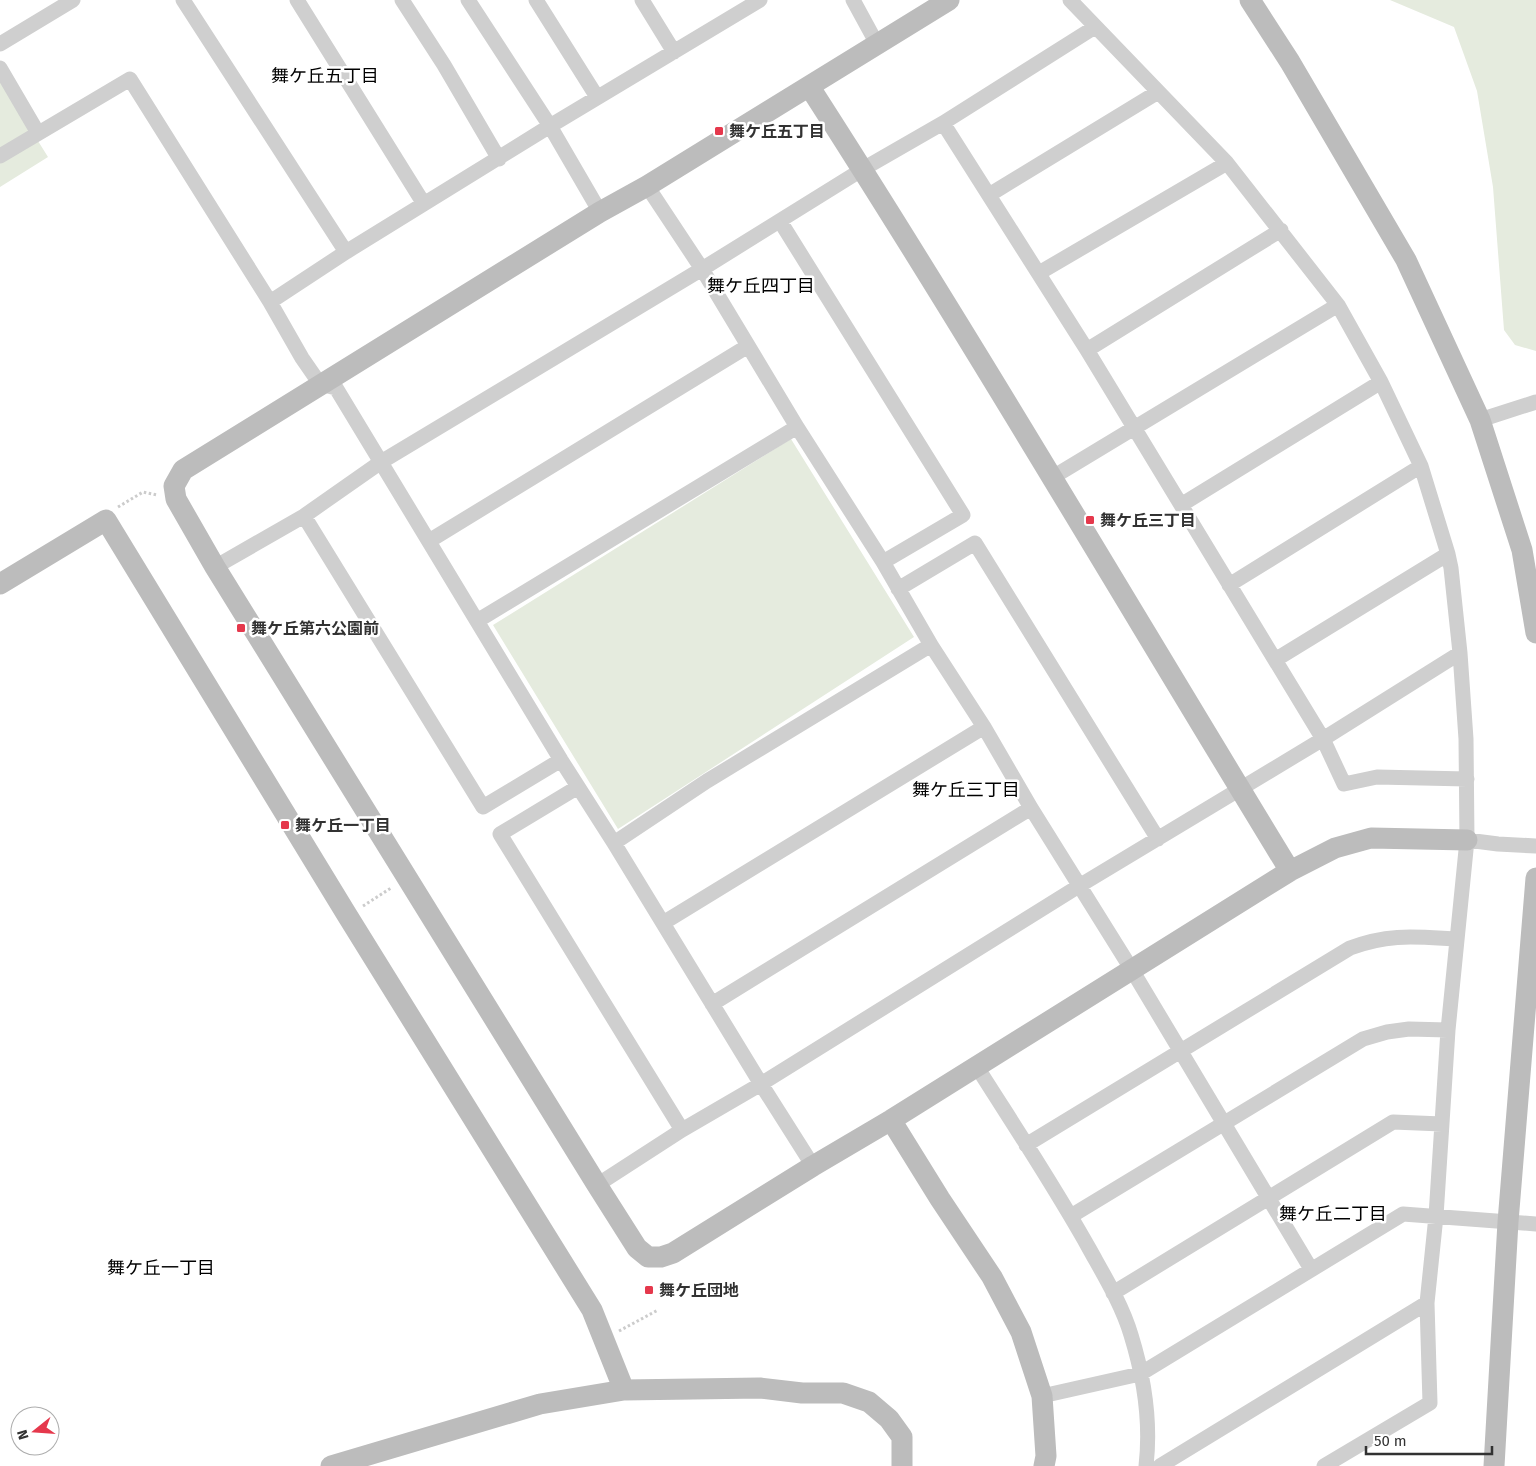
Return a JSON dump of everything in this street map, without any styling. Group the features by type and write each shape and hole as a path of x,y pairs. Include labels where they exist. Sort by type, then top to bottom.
{"street":[{"path":"0,44 73,0"},
{"path":"183,0 346,252"},
{"path":"297,0 424,204"},
{"path":"402,0 444,65 498,159"},
{"path":"468,0 550,126 600,212"},
{"path":"536,0 597,98"},
{"path":"642,0 674,52"},
{"path":"853,0 877,44"},
{"path":"949,0 320,384 183,470 174,486 176,499 215,567 406,878 638,1248 648,1257 661,1257 673,1253 812,1166 977,1067 1290,871 1335,848 1371,838 1467,840 1536,846"},
{"path":"1070,0 1227,163 1338,304 1381,382 1421,466 1451,568 1460,653 1466,739 1467,840 1448,1030 1436,1216 1427,1303 1430,1403 1324,1466"},
{"path":"1250,0 1290,62 1406,260 1480,420 1522,550 1536,634"},
{"path":"270,302 346,252 753,2"},
{"path":"215,567 304,516 381,462 702,269 863,169 943,123 1095,28"},
{"path":"0,68 38,134"},
{"path":"0,156 130,79 270,302 302,358 320,384 336,388 561,760 812,1166"},
{"path":"809,86 863,169 1053,476 1290,871"},
{"path":"990,195 1158,92"},
{"path":"943,123 1087,350 1323,739 1344,784 1377,777 1467,779"},
{"path":"1039,273 1227,163"},
{"path":"647,186 702,269 797,427 883,562 931,646 984,727 1031,808 1132,970 1310,1269"},
{"path":"780,221 962,515 883,562"},
{"path":"1087,350 1281,230"},
{"path":"1053,476 1134,429 1338,304"},
{"path":"429,541 748,346"},
{"path":"1181,505 1381,382"},
{"path":"1480,420 1536,402"},
{"path":"477,621 797,427"},
{"path":"1229,585 1421,466"},
{"path":"304,516 483,807 561,760"},
{"path":"0,584 106,520 347,916 592,1310 624,1390"},
{"path":"898,589 975,543 1158,839"},
{"path":"1275,660 1448,554"},
{"path":"614,843 706,781 931,646"},
{"path":"597,1185 682,1130 761,1084 1079,886 1323,739 1460,653"},
{"path":"663,923 984,727"},
{"path":"578,787 500,834 682,1130"},
{"path":"712,1004 1031,808"},
{"path":"1494,1466 1508,1222 1536,878"},
{"path":"1026,1145 1350,948 1370,940 1395,936 1457,939"},
{"path":"1071,1216 1363,1039 1387,1032 1408,1029 1448,1030"},
{"path":"977,1067 1071,1216 1113,1293 1131,1334 1146,1407 1148,1454 1146,1466"},
{"path":"891,1120 940,1199 992,1277 1022,1332 1042,1396 1046,1456 1044,1466"},
{"path":"1113,1293 1393,1122 1442,1124"},
{"path":"1042,1396 1140,1374 1403,1214 1536,1224"},
{"path":"1160,1466 1427,1303"},
{"path":"331,1466 540,1404 624,1390 760,1388 802,1393 843,1393 869,1402 889,1419 902,1437 902,1466"}],"path":[{"path":"106,520 119,506 143,492 176,499"},
{"path":"347,916 406,878"},
{"path":"603,1340 658,1310"}],"shaded area":[{"path":"1390,0 1536,0 1536,351 1515,345 1504,330 1493,187 1477,91 1454,27"},
{"path":"0,80 48,157 0,187"},
{"path":"791,439 914,637 618,829 493,625"}],"place":[{"name":"舞ケ丘五丁目","path":"719,131"},
{"name":"舞ケ丘三丁目","path":"1090,520"},
{"name":"舞ケ丘第六公園前","path":"241,628"},
{"name":"舞ケ丘一丁目","path":"285,825"},
{"name":"舞ケ丘団地","path":"649,1290"}],"district":[{"name":"舞ケ丘五丁目","path":"325,76"},
{"name":"舞ケ丘四丁目","path":"761,286"},
{"name":"舞ケ丘三丁目","path":"966,790"},
{"name":"舞ケ丘二丁目","path":"1333,1214"},
{"name":"舞ケ丘一丁目","path":"161,1268"}]}
